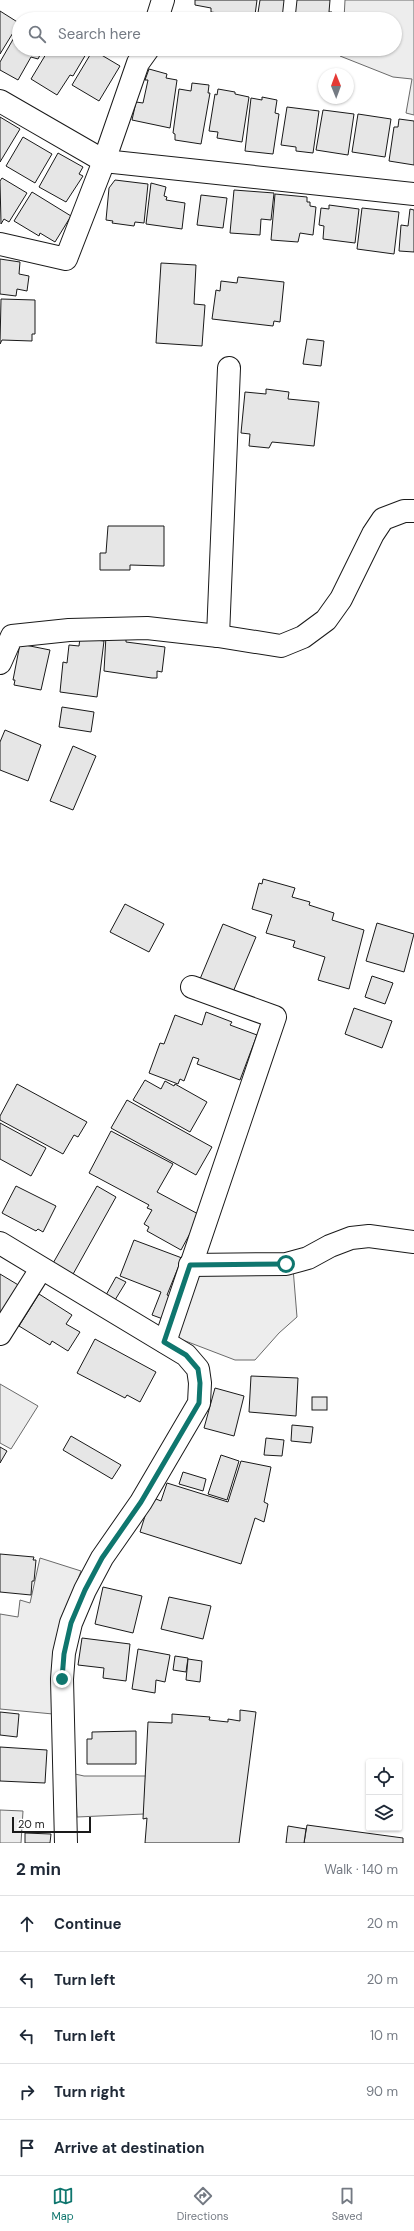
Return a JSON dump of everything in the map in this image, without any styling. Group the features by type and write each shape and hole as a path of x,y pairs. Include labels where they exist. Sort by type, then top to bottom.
{"street":[{"path":"159,12 162,0"},
{"path":"0,244 66,259 104,161 138,64 143,56"},
{"path":"0,101 104,161 414,194"},
{"path":"218,636 229,368"},
{"path":"0,663 6,633 147,628 218,636 281,646 303,637 326,620 341,600 373,534 383,519 404,511 414,511"},
{"path":"164,1342 275,1017 192,987"},
{"path":"190,1265 286,1264 308,1258 330,1246 350,1238 369,1236 414,1242"},
{"path":"0,1243 186,1355 198,1369 200,1383 199,1403 141,1502 102,1558 71,1623 64,1654 62,1679 66,1843"},
{"path":"0,1334 41,1269"}],"shaded area":[{"path":"345,0 414,0 414,115 406,113 412,79 393,77 340,56 402,56 402,12 344,12"},
{"path":"293,1268 297,1317 279,1333 255,1360 235,1360 175,1337 195,1271"},
{"path":"0,1384 38,1406 11,1449 0,1443"},
{"path":"40,1558 81,1571 63,1618 53,1714 0,1709 0,1614 18,1617 20,1600 30,1603"},
{"path":"75,1774 84,1776 146,1776 144,1814 77,1817"},
{"path":"0,1810 23,1811 21,1843 0,1843"}],"building":[{"path":"195,0 257,0 255,12 211,12 211,8 195,5"},
{"path":"260,0 284,0 283,12 258,12"},
{"path":"297,0 330,0 329,12 296,12"},
{"path":"0,11 12,19 12,34 0,54"},
{"path":"12,41 12,56 40,56 38,59 31,57 18,80 0,70 0,62"},
{"path":"45,56 85,56 73,76 70,75 57,95 31,79"},
{"path":"89,56 103,56 120,66 99,101 72,85"},
{"path":"149,69 167,74 166,78 177,80 170,128 132,120 136,102 143,103 148,80 145,80"},
{"path":"192,83 209,85 208,93 210,93 201,144 175,140 175,134 173,133 179,89 191,91"},
{"path":"218,89 235,92 235,94 249,97 242,142 217,138 218,132 209,131 215,94 217,95"},
{"path":"262,97 277,100 275,113 279,114 273,154 245,151 251,98 262,100"},
{"path":"287,107 319,111 313,153 296,151 296,147 281,145"},
{"path":"323,110 354,114 348,155 316,150"},
{"path":"358,114 391,119 385,157 352,152"},
{"path":"0,117 20,129 0,162"},
{"path":"399,119 414,121 414,165 389,161 394,127 398,127"},
{"path":"23,137 52,154 35,183 6,166"},
{"path":"58,153 83,167 79,174 83,176 66,202 39,187"},
{"path":"2,178 27,193 9,222 4,219 1,224 0,181"},
{"path":"115,180 148,184 144,223 135,222 134,226 112,223 113,221 106,220 109,188"},
{"path":"151,183 166,187 164,196 167,197 166,200 185,203 182,229 146,224"},
{"path":"234,190 274,193 271,220 261,219 260,235 230,233"},
{"path":"32,192 71,216 55,242 40,233 39,236 14,221"},
{"path":"275,194 307,197 307,202 310,202 310,206 316,207 313,235 300,233 298,242 271,240"},
{"path":"201,195 227,198 223,228 197,225"},
{"path":"329,205 359,209 355,243 323,239 324,226 319,225 321,208 329,209"},
{"path":"362,208 399,212 394,254 357,249"},
{"path":"410,209 414,210 414,252 399,251 401,225 408,226"},
{"path":"0,259 20,262 19,274 29,276 27,291 17,289 16,296 0,294"},
{"path":"161,263 196,265 194,304 205,305 202,346 156,343"},
{"path":"238,277 284,282 280,322 274,321 273,326 212,319 216,290 220,291 221,281 237,283"},
{"path":"1,299 35,300 35,334 32,334 32,341 2,340 0,344"},
{"path":"307,339 324,341 321,366 303,364"},
{"path":"266,389 289,392 288,399 319,402 314,446 272,442 269,448 249,446 250,434 241,433 245,392 266,394"},
{"path":"108,526 164,526 164,566 130,565 130,570 100,570 100,553 106,553"},
{"path":"106,636 126,638 126,642 165,647 162,672 157,671 157,678 152,678 104,671"},
{"path":"80,638 104,641 97,697 60,692 63,662 67,663 69,645 79,646"},
{"path":"20,644 50,650 41,690 14,685 15,680 13,680"},
{"path":"62,707 94,712 91,732 59,727"},
{"path":"5,730 41,745 28,781 0,770 0,742"},
{"path":"73,746 96,756 73,810 50,801"},
{"path":"263,879 295,888 292,897 310,902 309,905 334,913 332,920 364,930 349,989 318,980 325,957 293,947 295,941 266,933 272,915 252,909 259,883 262,884"},
{"path":"125,904 164,924 149,952 110,932"},
{"path":"377,923 414,934 404,972 366,961"},
{"path":"223,924 256,937 233,992 200,979"},
{"path":"372,976 393,983 385,1004 365,997"},
{"path":"354,1008 392,1021 382,1048 345,1034"},
{"path":"206,1012 232,1022 230,1025 257,1035 240,1080 197,1064 199,1059 193,1057 184,1081 180,1079 178,1084 149,1073 160,1043 164,1044 175,1015 202,1025"},
{"path":"145,1080 161,1089 165,1081 174,1086 175,1084 207,1102 190,1132 133,1100"},
{"path":"17,1084 87,1122 78,1137 74,1135 63,1154 0,1120 0,1116"},
{"path":"127,1100 212,1147 196,1175 111,1128"},
{"path":"0,1123 46,1148 31,1176 0,1159"},
{"path":"111,1131 173,1164 157,1192 200,1215 181,1250 147,1231 149,1227 144,1224 152,1210 147,1208 149,1205 89,1173"},
{"path":"16,1186 56,1206 43,1232 38,1229 36,1231 2,1213"},
{"path":"97,1186 116,1197 72,1276 52,1265"},
{"path":"134,1240 182,1258 167,1295 172,1297 163,1319 152,1315 161,1292 120,1276"},
{"path":"0,1274 20,1286 2,1313 0,1311"},
{"path":"116,1277 126,1282 115,1300 106,1295"},
{"path":"39,1294 72,1315 66,1324 80,1332 68,1351 52,1341 50,1345 19,1326"},
{"path":"95,1339 156,1372 140,1402 127,1395 125,1398 77,1373"},
{"path":"251,1376 298,1378 296,1416 249,1412"},
{"path":"215,1388 244,1396 234,1436 204,1428"},
{"path":"312,1397 327,1397 327,1410 312,1410"},
{"path":"292,1425 313,1427 311,1443 291,1441"},
{"path":"71,1436 121,1465 112,1479 63,1450"},
{"path":"266,1438 284,1440 282,1456 264,1455"},
{"path":"0,1447 7,1451 0,1463"},
{"path":"221,1455 239,1461 227,1500 208,1494"},
{"path":"241,1461 271,1467 264,1502 268,1504 264,1522 255,1518 241,1564 140,1532 151,1497 161,1501 167,1483 228,1502"},
{"path":"183,1472 206,1479 203,1491 179,1484"},
{"path":"0,1554 34,1557 33,1560 36,1560 31,1595 0,1592"},
{"path":"103,1587 142,1596 133,1633 95,1624"},
{"path":"169,1597 211,1606 203,1639 161,1629"},
{"path":"82,1638 130,1644 126,1681 103,1678 104,1668 78,1665"},
{"path":"138,1649 170,1655 165,1682 156,1680 155,1693 132,1689"},
{"path":"175,1656 188,1658 186,1672 173,1670"},
{"path":"188,1659 202,1661 200,1682 186,1680"},
{"path":"240,1710 256,1712 239,1843 145,1843 147,1818 143,1819 148,1722 172,1723 172,1714 210,1717 209,1720 228,1722 228,1719 240,1721"},
{"path":"0,1712 19,1714 17,1737 0,1735"},
{"path":"136,1731 136,1764 87,1764 87,1739 92,1739 92,1732"},
{"path":"0,1747 47,1750 45,1783 0,1781"},
{"path":"307,1825 403,1838 403,1843 304,1843"},
{"path":"288,1826 306,1829 304,1843 286,1843"},
{"path":"25,1833 51,1834 50,1843 25,1843"}],"route":[{"path":"62,1679 64,1654 71,1623 85,1590 102,1558 141,1502 199,1403 200,1383 198,1369 186,1355 164,1342 190,1265 286,1264"}]}
